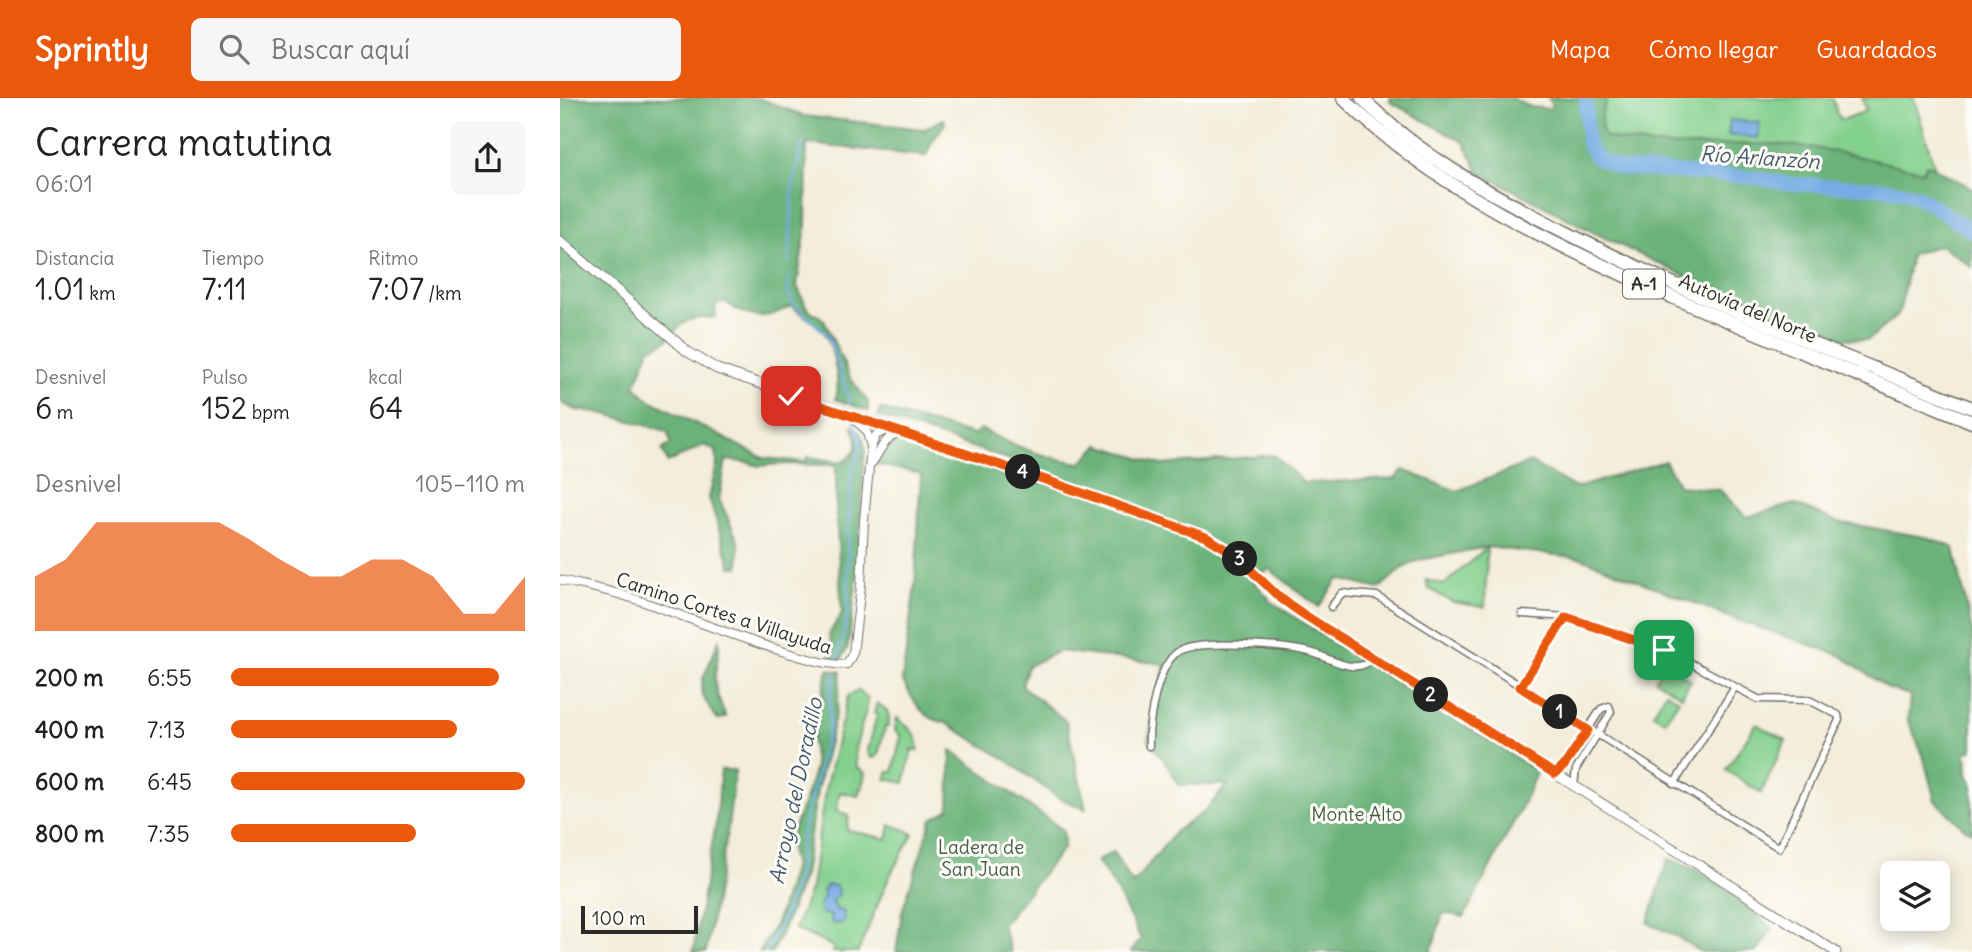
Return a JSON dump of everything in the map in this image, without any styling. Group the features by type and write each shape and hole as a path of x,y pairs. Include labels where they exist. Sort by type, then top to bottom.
{"highway":[{"name":"Autovía del Norte","path":"1343,98 1394,144 1423,165 1535,233 1705,311 1972,422"},
{"name":"Autovía del Norte","path":"1362,98 1396,129 1479,186 1559,229 1666,280 1972,408"}],"main road":[{"path":"560,241 676,342 707,365 1213,539 1244,563 1279,597 1836,952"}],"street":[{"path":"850,415 866,430 871,447"},
{"path":"871,447 876,435 886,428"},
{"path":"886,428 886,440"},
{"path":"886,440 902,432"},
{"name":"Camino Cortes a Villayuda","path":"870,466 886,440"},
{"name":"Camino Cortes a Villayuda","path":"560,580 636,599 797,655 835,666 847,664 853,653 861,586 871,447"},
{"path":"1331,607 1342,593 1377,596 1778,848 1840,718 1838,715 1809,700 1758,699 1670,652 1566,617 1521,614"},
{"path":"1520,687 1566,617"},
{"path":"1149,746 1149,723 1163,673 1167,663 1182,649 1214,645 1294,649 1350,666 1364,665 1372,658"},
{"path":"1674,784 1735,687"},
{"path":"1555,774 1564,766 1601,709 1609,706 1611,712 1576,769 1574,786"}],"green space":[{"path":"560,98 759,98 804,116 924,129 944,119 945,123 926,156 807,144 806,227 797,286 807,308 824,320 849,376 868,402 868,411 835,399 837,377 828,339 818,327 791,306 773,314 757,316 742,312 725,302 715,305 716,317 687,321 664,342 650,348 635,386 648,399 763,458 805,462 808,457 843,462 855,451 856,437 852,427 863,437 865,447 857,578 848,646 840,662 830,660 832,647 829,634 842,613 836,465 759,466 726,460 719,499 739,543 739,567 731,567 709,498 717,464 716,451 704,445 668,463 662,450 671,443 667,431 602,413 576,410 563,404 560,398"},
{"path":"1390,98 1512,98 1531,107 1551,109 1548,98 1608,98 1601,118 1605,137 1626,142 1666,146 1785,145 1844,153 1923,171 1927,164 1972,188 1972,267 1941,245 1911,254 1899,314 1868,340 1824,337 1705,286 1595,233 1479,172 1464,142 1390,102"},
{"path":"1608,98 1833,98 1837,114 1842,120 1866,111 1862,98 1914,98 1935,168 1927,164 1923,171 1714,147 1660,146 1619,140 1605,137 1601,127 1602,113"},
{"name":"Monte Alto","path":"880,409 974,435 980,429 1029,450 1081,463 1099,445 1162,465 1274,455 1304,483 1395,479 1403,470 1457,491 1530,462 1576,488 1665,461 1679,486 1720,490 1746,517 1794,504 1838,522 1930,538 1954,548 1972,632 1972,751 1966,752 1967,774 1972,782 1972,832 1935,801 1923,755 1908,721 1910,695 1889,689 1840,655 1737,620 1581,558 1487,547 1419,560 1401,569 1379,589 1338,579 1319,607 1269,569 1253,581 1272,602 1537,771 1523,804 1464,917 1443,913 1431,952 1131,952 1141,939 1117,891 1097,861 1113,852 1133,884 1176,831 1205,811 1227,785 1179,785 1148,740 1165,664 1059,651 1028,666 1022,686 1066,721 1086,809 1059,798 1005,759 944,722 929,717 918,707 902,680 915,585 921,474 876,464 891,441 900,439 1040,484 1044,471 878,416"},
{"path":"1487,547 1485,607 1452,602 1428,588 1426,580 1444,585"},
{"path":"719,640 715,684 726,717 717,720 702,695 702,681"},
{"path":"1665,664 1691,680 1682,696 1655,680"},
{"path":"828,669 841,672 837,709 817,790 804,875 772,952 759,952 777,921 794,866 788,842 815,767 812,740"},
{"path":"859,690 868,703 855,749 856,767 865,773 858,796 840,792 836,811 849,815 847,830 887,839 890,825 913,834 889,877 858,952 832,952 834,947 795,929 811,887 825,790 848,696"},
{"path":"1666,692 1679,700 1665,721 1653,714"},
{"path":"877,703 888,713 889,722 888,727 885,727 878,755 873,758 869,756 868,750 877,715 874,713"},
{"path":"897,718 913,732 918,745 918,751 912,749 904,783 886,779 888,772 893,772 901,736 895,730"},
{"path":"1756,724 1786,740 1761,793 1726,770"},
{"name":"Ladera de San Juan","path":"951,750 1063,830 1064,847 1002,925 1011,952 896,952 902,912 932,819 949,809"},
{"path":"721,770 735,770 728,827 706,952 693,952 716,822"},
{"path":"1668,859 1710,878 1750,908 1772,929 1757,952 1701,952 1648,923"}],"water":[{"path":"1730,120 1760,123 1758,138 1728,135"},
{"path":"827,885 836,886 839,894 833,900 836,910 843,911 845,919 840,924 832,923 830,915 821,913 819,904 824,898 822,891"}],"waterway":[{"name":"Río Arlanzón","path":"1586,98 1587,141 1590,148 1596,157 1617,168 1758,178 1789,184 1884,188 1916,195 1972,231"},
{"name":"Arroyo del Doradillo","path":"789,263 793,185 802,143"},
{"name":"Arroyo del Doradillo","path":"789,275 788,291 793,304 828,335 850,403"},
{"name":"Arroyo del Doradillo","path":"838,658 848,612 851,476 861,439 854,424"},
{"name":"Arroyo del Doradillo","path":"766,952 783,918 798,877 802,832 829,728 830,694 835,674"}],"route":[{"path":"791,396 1043,479 1213,539 1233,553 1279,597 1303,614 1555,774 1564,766 1588,730 1520,687 1566,617 1664,650"}]}
